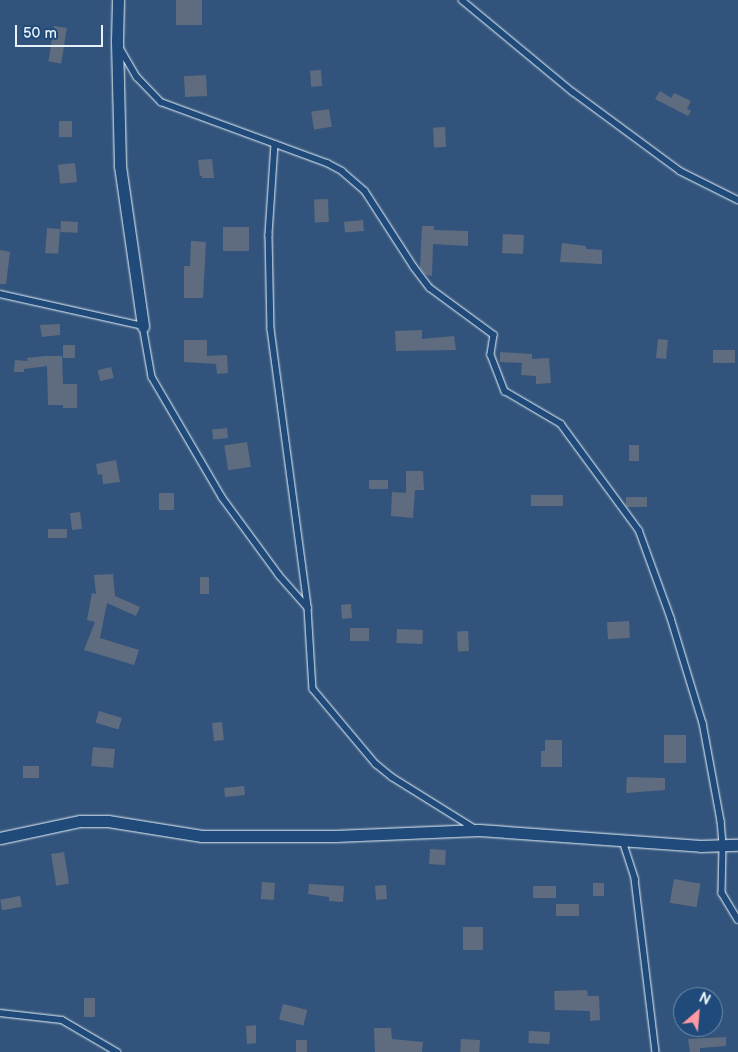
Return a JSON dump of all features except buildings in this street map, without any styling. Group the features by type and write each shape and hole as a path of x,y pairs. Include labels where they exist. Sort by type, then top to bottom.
{"street":[{"path":"118,0 117,42 120,166 143,326"},
{"path":"0,838 80,821 108,821 202,836 336,836 479,830 723,846 738,845"}],"lane":[{"path":"462,0 573,92 680,171 738,200"},
{"path":"117,42 137,78 161,102 342,171 365,191 414,268 430,288 494,335 490,354 505,390 561,424 639,530 671,618 703,723 721,821 723,846 722,893 738,920"},
{"path":"275,144 269,235 271,329 308,608 313,689 376,764 392,777 479,830"},
{"path":"0,294 143,326 152,377 222,497 279,575 308,608"},
{"path":"623,840 635,879 656,1052"},
{"path":"0,1012 62,1020 117,1052"}]}
